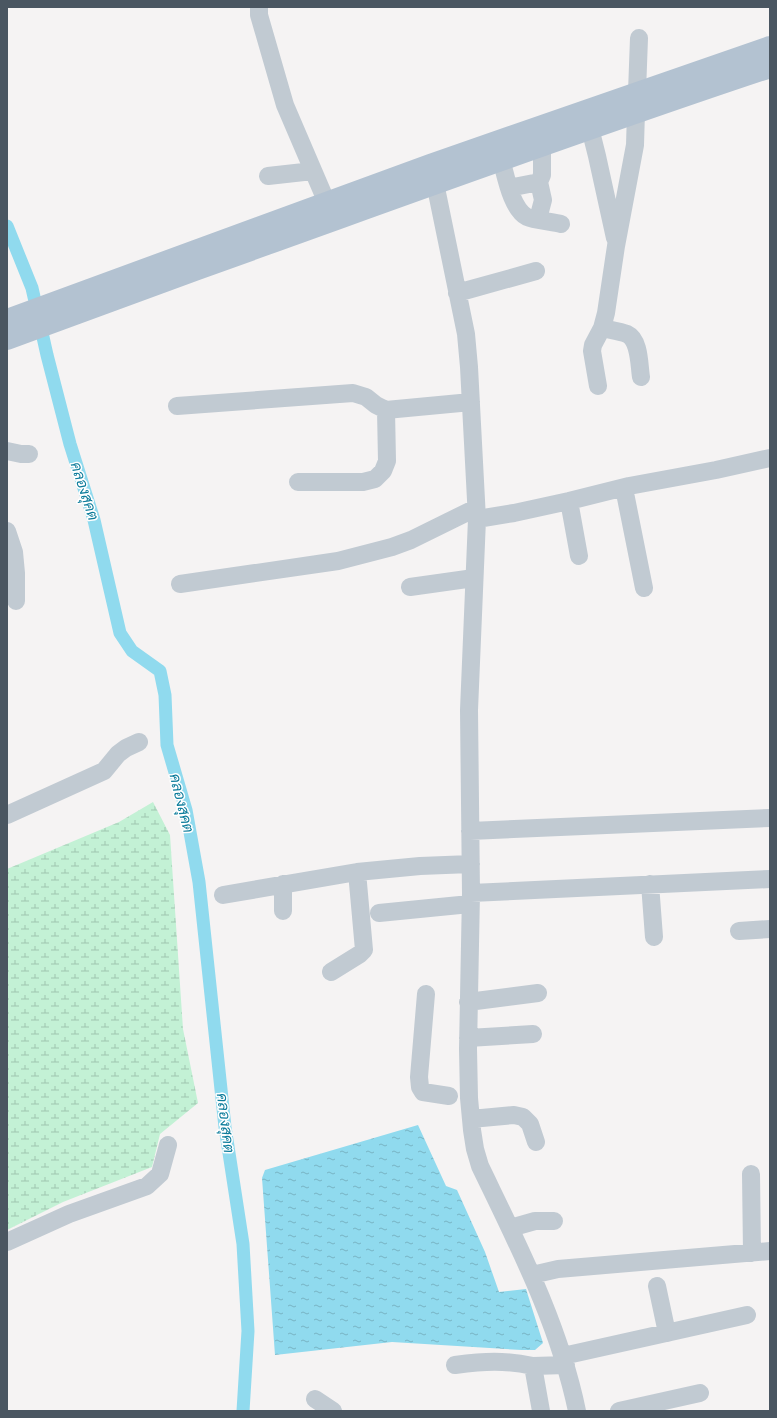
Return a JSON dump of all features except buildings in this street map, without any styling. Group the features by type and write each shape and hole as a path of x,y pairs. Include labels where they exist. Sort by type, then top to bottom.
{"main road":[{"path":"15,326 153,284 433,174 636,102 770,47"},
{"path":"44,316 327,203 433,174 501,159 590,128 636,102 770,67"}],"street":[{"path":"259,7 259,15 285,105 327,203"},
{"path":"598,386 592,351 593,345 602,328 606,313 616,246 635,145 639,38"},
{"path":"590,128 616,246"},
{"path":"538,219 543,200 539,182 542,175 542,145"},
{"path":"501,159 513,200 520,209 528,217 561,224"},
{"path":"268,176 313,171"},
{"path":"433,174 466,334 471,402 476,514 469,710 471,899 468,1038 460,1097 471,1119 475,1149 480,1166 532,1275 565,1360 578,1411"},
{"path":"509,188 539,182"},
{"path":"457,294 536,270"},
{"path":"602,328 628,334 634,341 641,378"},
{"path":"177,406 353,393 366,396 376,405 386,410 471,402"},
{"path":"298,482 363,482 375,479 383,471 387,461 386,410"},
{"path":"7,451 20,454 29,454"},
{"path":"180,584 338,562 392,547 476,514 514,514 624,488 770,458"},
{"path":"624,488 644,588"},
{"path":"569,502 579,556"},
{"path":"7,532 14,552 16,601"},
{"path":"410,587 474,578"},
{"path":"7,815 104,771 118,754 126,748 139,742"},
{"path":"470,831 770,818"},
{"path":"223,895 357,872 420,866 470,864"},
{"path":"331,972 364,950 357,872"},
{"path":"380,912 471,899 650,884 770,879"},
{"path":"282,884 283,911"},
{"path":"650,884 654,937"},
{"path":"739,931 770,929"},
{"path":"468,1002 538,993"},
{"path":"426,994 419,1077 420,1087 423,1092 460,1097"},
{"path":"468,1038 533,1034"},
{"path":"471,1119 514,1115 523,1117 530,1124 536,1142"},
{"path":"7,1242 69,1214 147,1186 160,1174 168,1145"},
{"path":"532,1275 558,1269 761,1252 751,1174"},
{"path":"510,1228 535,1221 554,1221"},
{"path":"657,1286 667,1332"},
{"path":"455,1365 498,1361 534,1366 565,1360 667,1332 747,1315"},
{"path":"534,1366 541,1411"},
{"path":"619,1411 700,1393"},
{"path":"315,1399 332,1411"}],"green space":[{"path":"153,802 170,835 183,1029 198,1103 160,1134 152,1167 63,1202 7,1230 7,869 119,822"}],"water":[{"path":"418,1125 446,1186 457,1190 485,1252 499,1292 526,1289 543,1343 535,1350 522,1350 392,1342 275,1355 262,1178 265,1170"}],"waterway":[{"name":"คลองสุคต","path":"7,226 32,288 47,355 70,444 94,520 120,633 132,651 160,671 165,695 167,745 186,810 199,882 225,1127 243,1244 248,1331 243,1411"}]}
